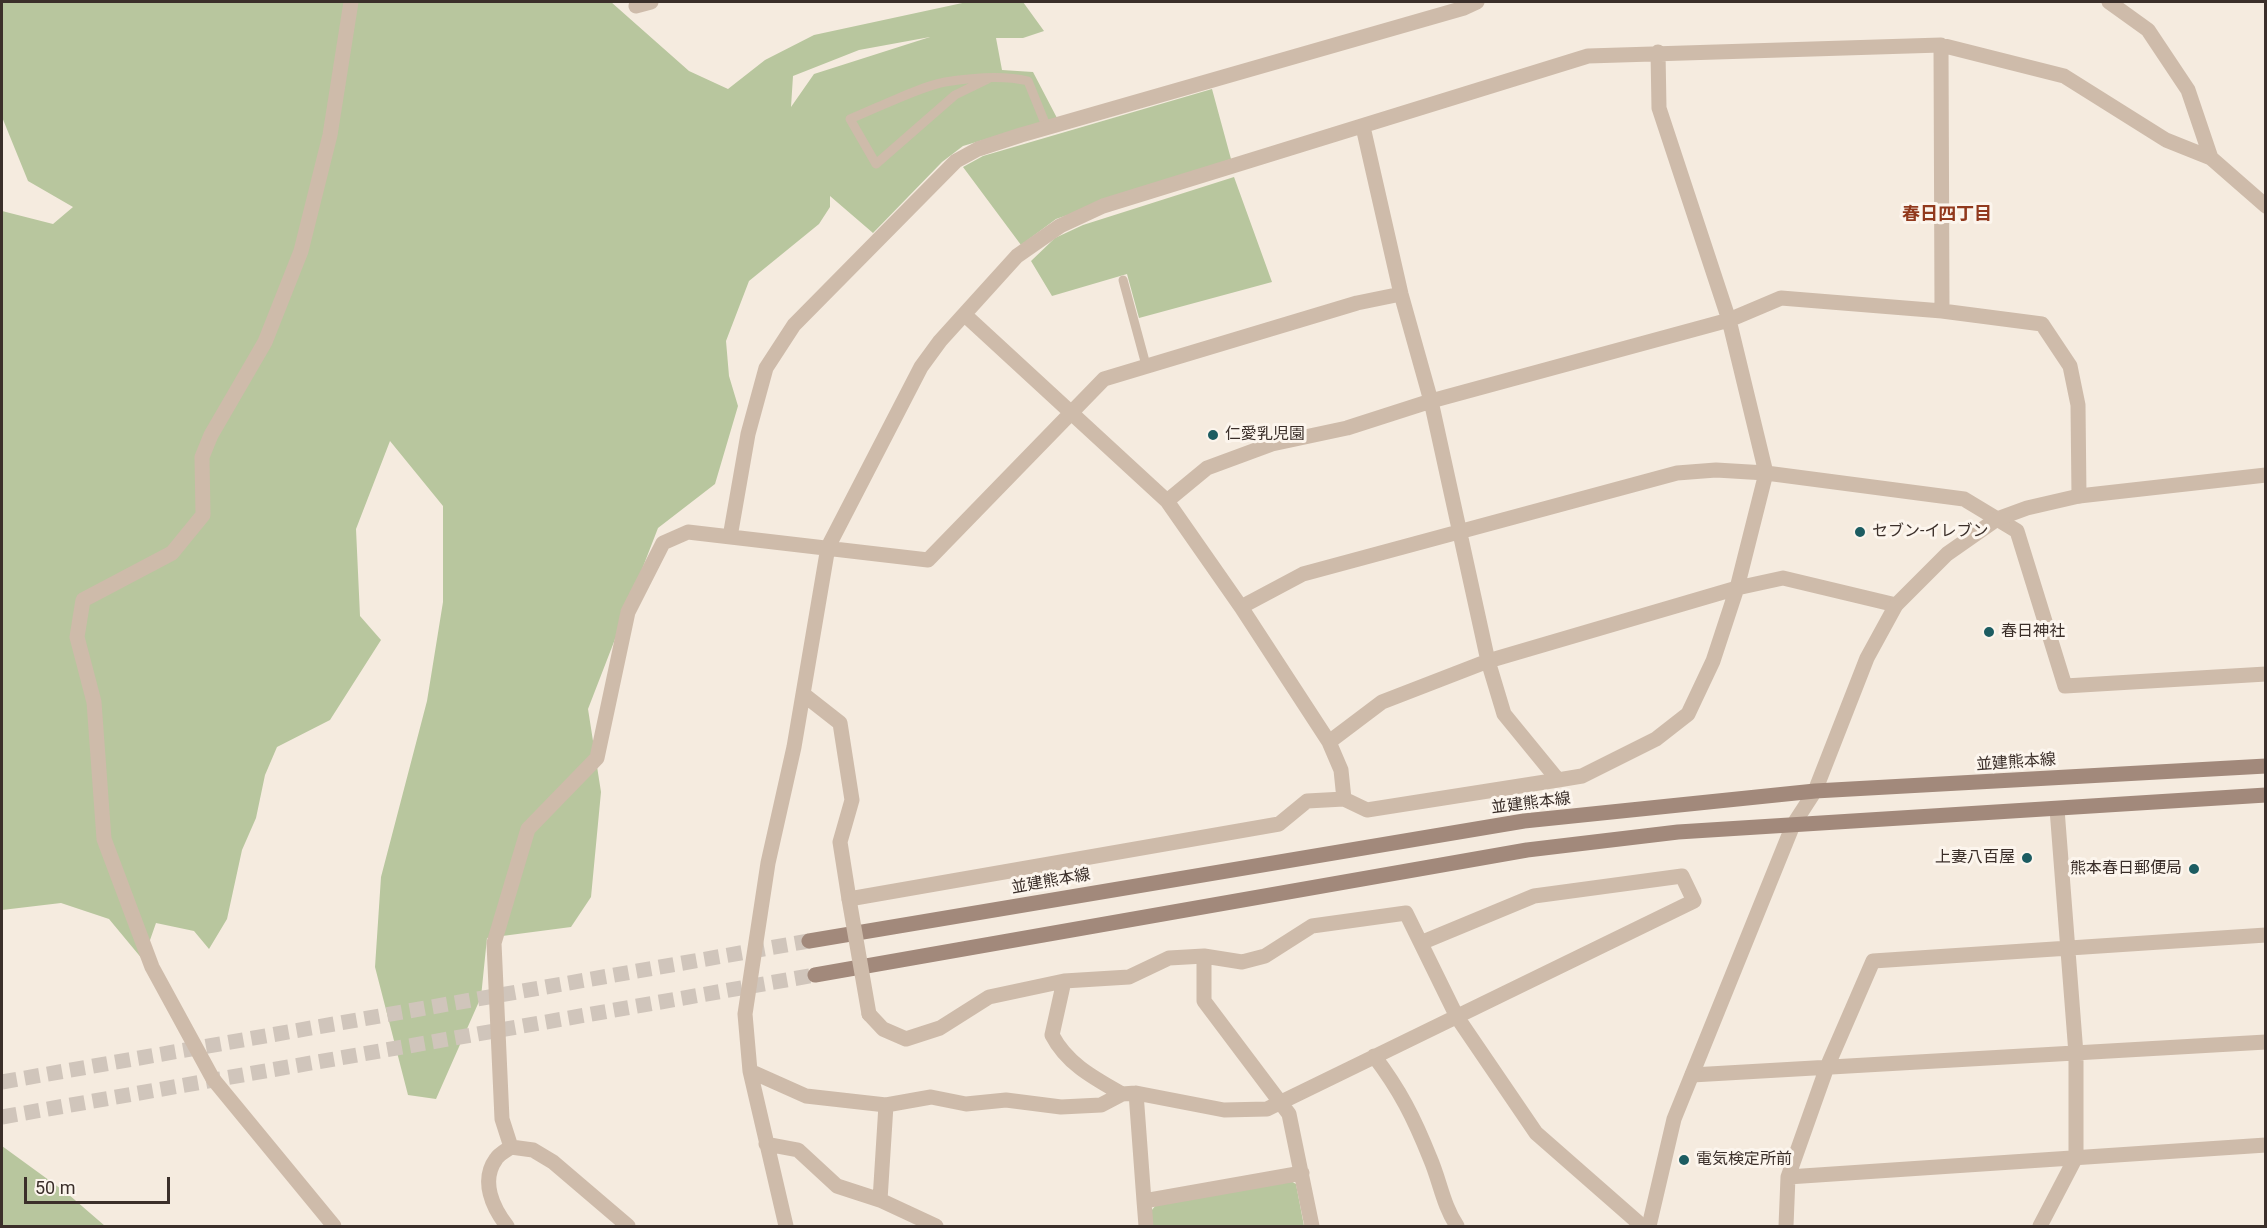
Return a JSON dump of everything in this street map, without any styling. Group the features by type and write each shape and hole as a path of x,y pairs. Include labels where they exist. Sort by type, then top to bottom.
{"main road":[{"name":"並建熊本線","path":"809,941 1524,821 1815,791 2265,766"},
{"path":"814,975 1527,850 1678,832 2265,795"}],"street":[{"path":"334,1227 213,1079 152,967 104,839 94,702 77,637 83,600 172,553 203,515 202,457 211,435 265,342 301,251 330,135 351,2"},
{"path":"730,537 748,434 766,368 794,325 956,161 978,149 1332,48 1477,2"},
{"path":"2109,2 2148,30 2188,90 2211,158"},
{"path":"1941,45 1942,311"},
{"path":"786,1227 750,1071 745,1014 768,863 803,694 828,547 921,367 940,341 1017,256 1060,226 1103,207 1588,56 1658,52 1941,45 2064,76 2166,140 2211,158 2265,206"},
{"path":"849,899 1279,824 1307,801 1344,799 1367,810 1582,776 1656,739 1688,714 1713,661 1737,588 1766,473 1729,320 1659,108 1658,52"},
{"path":"1363,127 1401,294 1431,401 1488,661 1504,714 1558,780"},
{"path":"511,1147 502,1119 494,943 528,829 597,758 628,612 663,543 688,532 927,560 1069,412 1104,379 1357,303 1401,294"},
{"path":"1167,501 1207,468 1272,444 1347,428 1431,401 1729,320 1781,298 1942,311 2043,324 2070,366 2078,405 2079,496"},
{"path":"964,315 1167,501 1241,607 1329,742 1341,770 1344,799"},
{"path":"1241,607 1303,574 1677,473 1716,470 1766,473 1964,499 2017,531 2065,686 2265,674"},
{"path":"1649,1227 1674,1119 1793,825 1815,791 1867,658 1896,605 1947,554 1997,519 2027,508 2079,496 2265,475"},
{"path":"1329,742 1382,702 1488,661 1737,588 1783,578 1896,605"},
{"path":"803,694 840,723 852,800 840,842 869,1014 883,1029 906,1040 940,1028 989,997 1064,981 1129,977 1169,958 1204,956 1242,962 1265,956 1312,926 1406,913 1457,1017 1536,1133 1642,1227"},
{"path":"2040,1227 2076,1157 2076,1054 2057,809"},
{"path":"1064,981 1052,1035 1060,1051 1086,1073 1129,1094 1224,1110 1254,1111 1282,1103 1694,901 1682,876 1534,896 1422,942"},
{"path":"1786,1227 1788,1177 1827,1067 1873,961 2265,935"},
{"path":"1204,956 1204,1001 1289,1114 1312,1227"},
{"path":"1692,1075 2265,1042"},
{"path":"1374,1056 1400,1091 1431,1159 1449,1214 1457,1227"},
{"path":"750,1071 806,1096 886,1105 931,1098 966,1104 1006,1100 1061,1107 1101,1105 1129,1094"},
{"path":"1129,1094 1146,1227"},
{"path":"880,1200 886,1105"},
{"path":"766,1144 798,1150 837,1186 880,1200 936,1227"},
{"path":"1788,1177 2265,1145"},
{"path":"507,1227 490,1200 489,1180 496,1159 511,1147 533,1150 553,1162 628,1227"},
{"path":"1144,1201 1302,1173"}],"lane":[{"path":"988,79 955,95 876,164 850,119 944,82 988,79 1016,78 1028,81 1047,128"},
{"path":"1123,280 1146,365"}],"green space":[{"path":"2,2 611,2 689,71 728,89 765,60 814,35 967,2 1023,2 1044,31 1023,38 996,38 1002,70 1033,72 1057,118 963,146 942,162 873,233 830,196 830,207 819,224 749,281 726,341 729,376 738,406 715,484 658,528 588,709 601,792 591,897 571,927 487,938 481,997 436,1099 408,1095 375,967 381,877 427,701 443,602 443,506 390,441 356,529 360,616 381,640 330,720 277,747 265,775 256,818 242,850 227,919 209,949 194,931 156,923 143,960 109,919 61,903 2,910 2,211 53,224 73,207 28,181 2,117","holes":["930,37 814,74 791,107 793,76 859,50"]},
{"path":"1212,89 1231,159 1056,219 1021,245 963,167 983,156"},
{"path":"1234,177 1272,282 1139,318 1127,274 1052,296 1031,261 1055,238 1083,225"},
{"path":"2,1146 68,1194 105,1226 2,1226"},
{"path":"1289,1180 1296,1184 1304,1226 1152,1226 1151,1211 1157,1204"}],"tunnel":[{"path":"2,1082 809,941"},
{"path":"2,1117 815,975"}],"place":[{"name":"仁愛乳児園","path":"1213,435"},
{"name":"セブン-イレブン","path":"1860,532"},
{"name":"春日神社","path":"1989,632"},
{"name":"上妻八百屋","path":"2027,858"},
{"name":"熊本春日郵便局","path":"2194,869"},
{"name":"電気検定所前","path":"1684,1160"}],"district":[{"name":"春日四丁目","path":"1947,215"}]}
